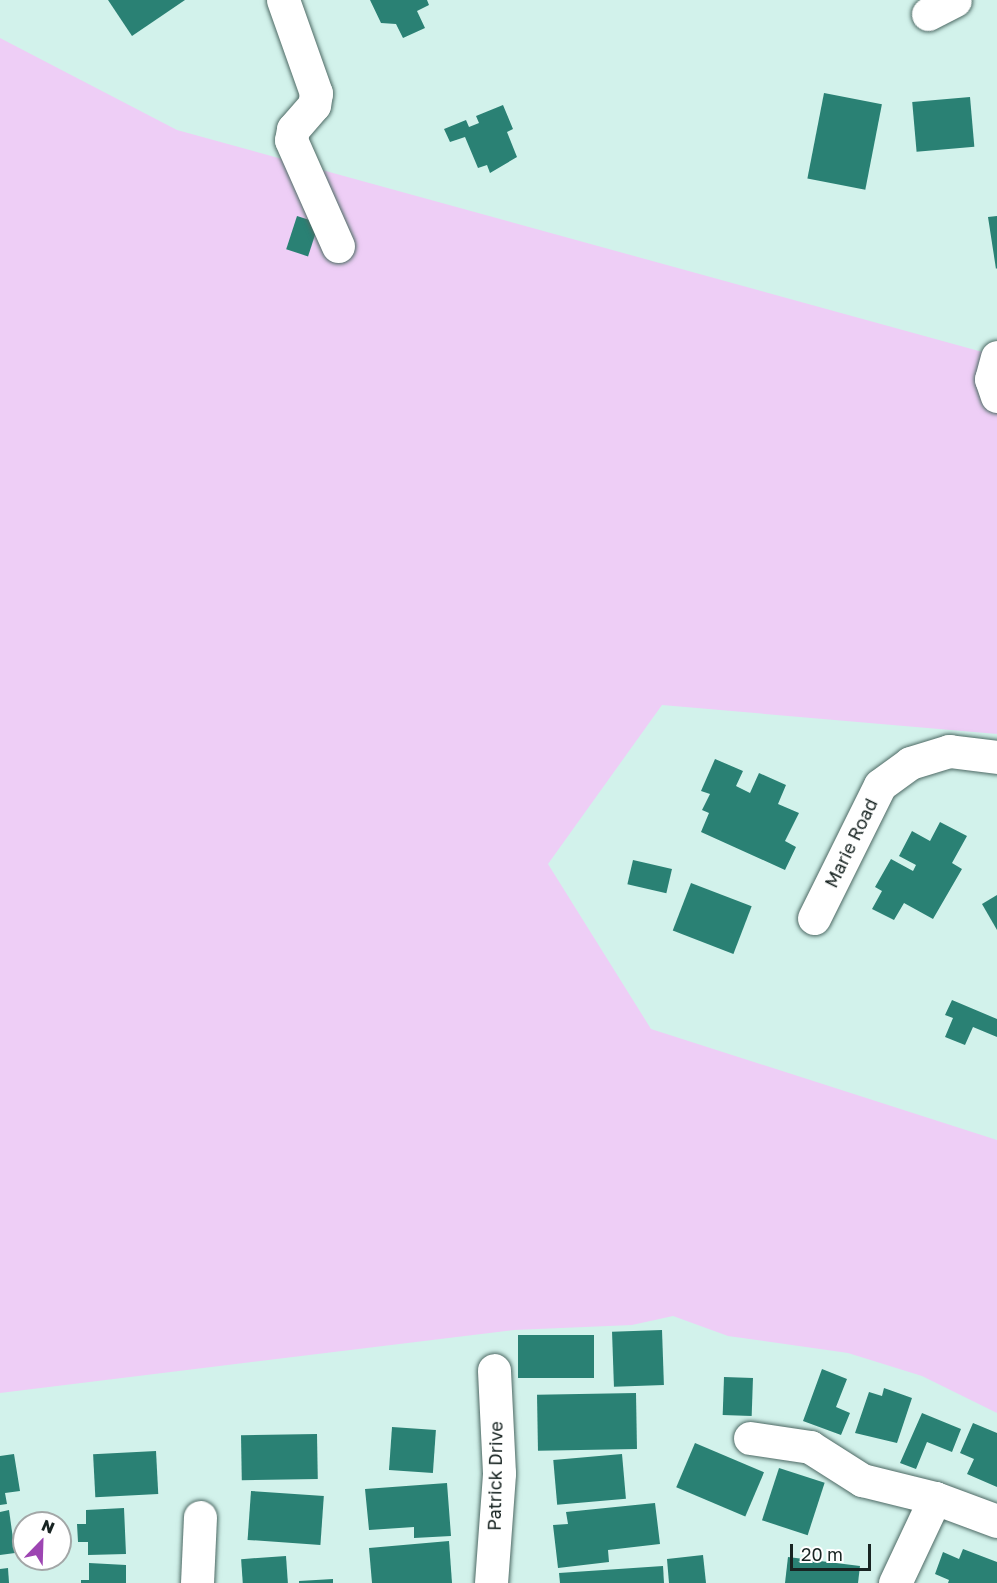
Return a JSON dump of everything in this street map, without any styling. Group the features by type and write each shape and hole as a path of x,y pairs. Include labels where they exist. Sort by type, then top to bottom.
{"street":[{"path":"283,0 316,93 314,105 293,129 291,140 338,246"},
{"path":"997,357 991,379 997,396"},
{"name":"Marie Road","path":"814,918 880,785 910,763 949,751 997,757"},
{"name":"Patrick Drive","path":"491,1583 499,1473 494,1370"},
{"path":"750,1438 810,1447 862,1480 935,1498 997,1521"},
{"path":"895,1583 935,1498"},
{"path":"197,1583 200,1517"}],"shaded area":[{"path":"0,38 177,130 997,356 997,734 662,705 548,864 651,1029 997,1140 997,1413 922,1376 848,1353 728,1336 673,1316 632,1325 514,1330 0,1393"}],"building":[{"path":"108,0 185,0 132,36"},
{"path":"370,0 427,0 429,5 417,11 425,28 403,38 396,24 381,23"},
{"path":"824,93 882,104 865,190 807,178"},
{"path":"970,97 974,147 917,152 912,102"},
{"path":"503,105 513,129 507,132 517,157 490,173 487,165 478,168 465,137 450,142 444,129 466,120 469,127 479,123 476,116"},
{"path":"297,216 319,223 308,256 286,249"},
{"path":"997,216 997,268 996,269 988,217"},
{"path":"715,759 743,771 736,786 750,793 759,773 786,785 778,804 799,813 785,841 796,847 785,870 701,832 709,813 702,810 710,794 701,791"},
{"path":"940,822 967,836 952,863 962,869 933,919 904,903 894,920 872,909 882,891 875,887 891,859 913,871 916,865 899,856 912,831 930,841"},
{"path":"633,860 672,869 666,893 627,884"},
{"path":"691,883 752,906 733,954 673,931"},
{"path":"997,895 997,930 982,904"},
{"path":"952,1000 997,1019 997,1037 973,1027 965,1045 945,1037 953,1018 945,1015"},
{"path":"662,1330 664,1385 614,1387 612,1332"},
{"path":"518,1335 594,1335 594,1378 518,1378"},
{"path":"822,1369 847,1379 836,1407 850,1413 841,1435 803,1421"},
{"path":"724,1377 753,1378 752,1416 723,1415"},
{"path":"884,1388 912,1398 897,1443 855,1433 869,1392 882,1396"},
{"path":"636,1393 637,1449 538,1451 537,1395"},
{"path":"922,1413 961,1429 952,1452 927,1442 916,1469 900,1463"},
{"path":"973,1423 997,1433 997,1487 967,1474 974,1459 960,1453"},
{"path":"392,1427 436,1430 433,1473 389,1470"},
{"path":"317,1434 318,1479 242,1480 241,1435"},
{"path":"695,1443 764,1472 745,1516 676,1487"},
{"path":"156,1451 158,1494 95,1497 93,1454"},
{"path":"14,1454 20,1491 5,1493 7,1504 0,1505 0,1456"},
{"path":"622,1454 626,1499 557,1505 553,1460"},
{"path":"779,1468 825,1483 808,1535 762,1520"},
{"path":"447,1483 451,1536 414,1538 414,1527 369,1530 365,1489"},
{"path":"251,1491 324,1496 320,1545 248,1540"},
{"path":"655,1503 660,1544 608,1550 609,1562 558,1568 553,1525 568,1524 566,1512"},
{"path":"124,1508 126,1554 88,1555 88,1542 78,1542 77,1524 86,1524 86,1510"},
{"path":"9,1510 12,1553 0,1555 0,1512"},
{"path":"449,1541 452,1583 372,1583 369,1548"},
{"path":"963,1549 997,1562 997,1583 948,1583 949,1580 935,1574 943,1552 959,1559"},
{"path":"703,1555 706,1583 669,1583 667,1559"},
{"path":"286,1556 288,1583 243,1583 241,1559"},
{"path":"788,1557 860,1566 858,1583 785,1583"},
{"path":"89,1563 126,1565 126,1583 81,1583 81,1580 89,1580"},
{"path":"663,1566 664,1583 560,1583 559,1573"},
{"path":"8,1568 9,1583 0,1583 0,1569"},
{"path":"333,1579 333,1583 299,1583 299,1581"}]}
